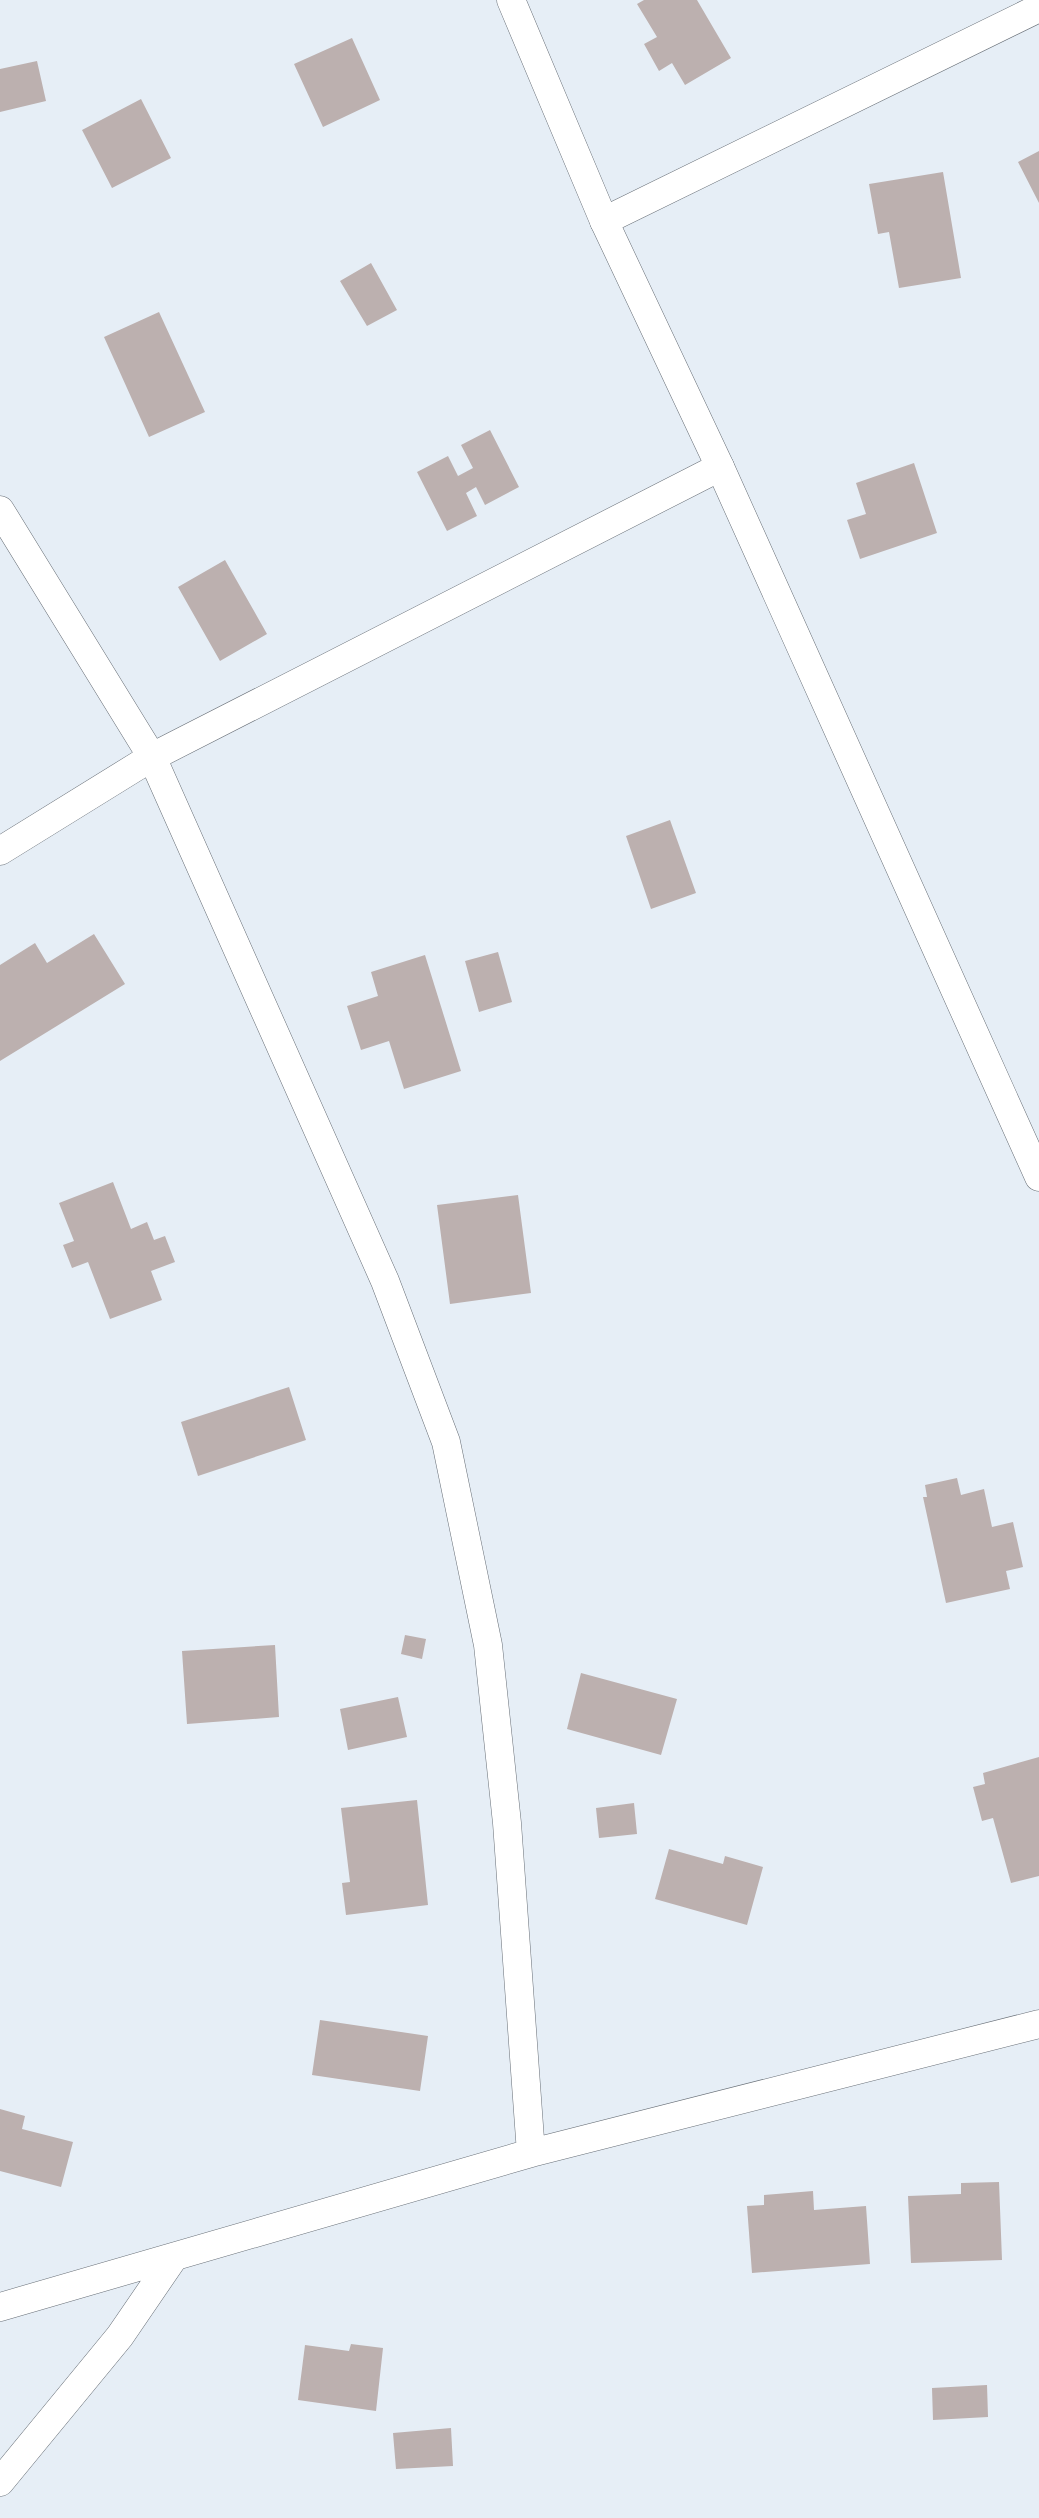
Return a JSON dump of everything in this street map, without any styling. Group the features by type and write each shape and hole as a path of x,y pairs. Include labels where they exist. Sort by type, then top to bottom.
{"street":[{"path":"511,0 604,221 720,467 1039,1177"},
{"path":"604,221 1039,8"},
{"path":"0,851 152,757 720,467"},
{"path":"0,510 152,757 385,1281 446,1442 488,1645 506,1824 531,2153"},
{"path":"0,2307 531,2153 1039,2024"},
{"path":"0,2482 120,2336 174,2257"}],"building":[{"path":"644,0 697,0 731,58 685,85 672,63 659,71 644,44 657,37 637,4"},
{"path":"352,38 380,100 323,127 294,64"},
{"path":"37,61 46,101 0,112 0,69"},
{"path":"141,99 171,158 112,188 82,130"},
{"path":"1039,151 1039,203 1018,162"},
{"path":"943,172 961,278 899,288 889,232 878,234 869,184"},
{"path":"371,263 397,310 367,326 340,281"},
{"path":"159,312 205,412 149,437 104,337"},
{"path":"490,430 519,487 485,505 476,487 466,493 477,516 447,531 417,472 448,456 458,476 473,468 461,445"},
{"path":"914,463 937,533 860,559 847,520 866,514 856,483"},
{"path":"225,560 267,634 220,661 178,587"},
{"path":"670,820 696,893 651,909 626,836"},
{"path":"94,934 125,984 0,1061 0,965 35,943 47,963"},
{"path":"498,952 512,1002 479,1012 465,961"},
{"path":"425,955 461,1071 404,1089 389,1041 361,1050 347,1006 378,996 371,972"},
{"path":"113,1182 131,1229 147,1222 154,1240 165,1236 175,1262 151,1271 162,1300 110,1319 88,1262 72,1268 63,1245 74,1241 59,1203"},
{"path":"518,1195 531,1293 450,1304 437,1205"},
{"path":"289,1387 306,1440 198,1476 181,1422"},
{"path":"957,1478 961,1495 984,1489 992,1527 1013,1522 1023,1567 1006,1571 1010,1589 946,1603 923,1497 927,1497 925,1485"},
{"path":"405,1635 426,1639 422,1659 401,1654"},
{"path":"275,1645 279,1717 187,1724 182,1651"},
{"path":"581,1673 677,1699 661,1755 567,1729"},
{"path":"398,1697 407,1737 348,1750 340,1709"},
{"path":"1039,1757 1039,1876 1011,1883 993,1818 982,1821 973,1787 985,1784 983,1773"},
{"path":"417,1800 428,1905 346,1915 342,1883 350,1882 341,1808"},
{"path":"634,1803 637,1834 599,1838 596,1808"},
{"path":"669,1849 723,1864 725,1856 763,1867 747,1925 655,1899"},
{"path":"320,2020 428,2036 420,2091 312,2075"},
{"path":"0,2109 25,2116 22,2129 73,2142 61,2187 0,2171"},
{"path":"999,2182 1002,2260 911,2263 908,2196 961,2194 961,2183"},
{"path":"813,2191 814,2210 866,2206 870,2264 752,2273 747,2206 764,2205 764,2195"},
{"path":"351,2344 383,2348 376,2411 298,2400 305,2345 349,2351"},
{"path":"987,2385 988,2417 933,2420 932,2388"},
{"path":"451,2428 453,2466 396,2469 393,2433"}]}
